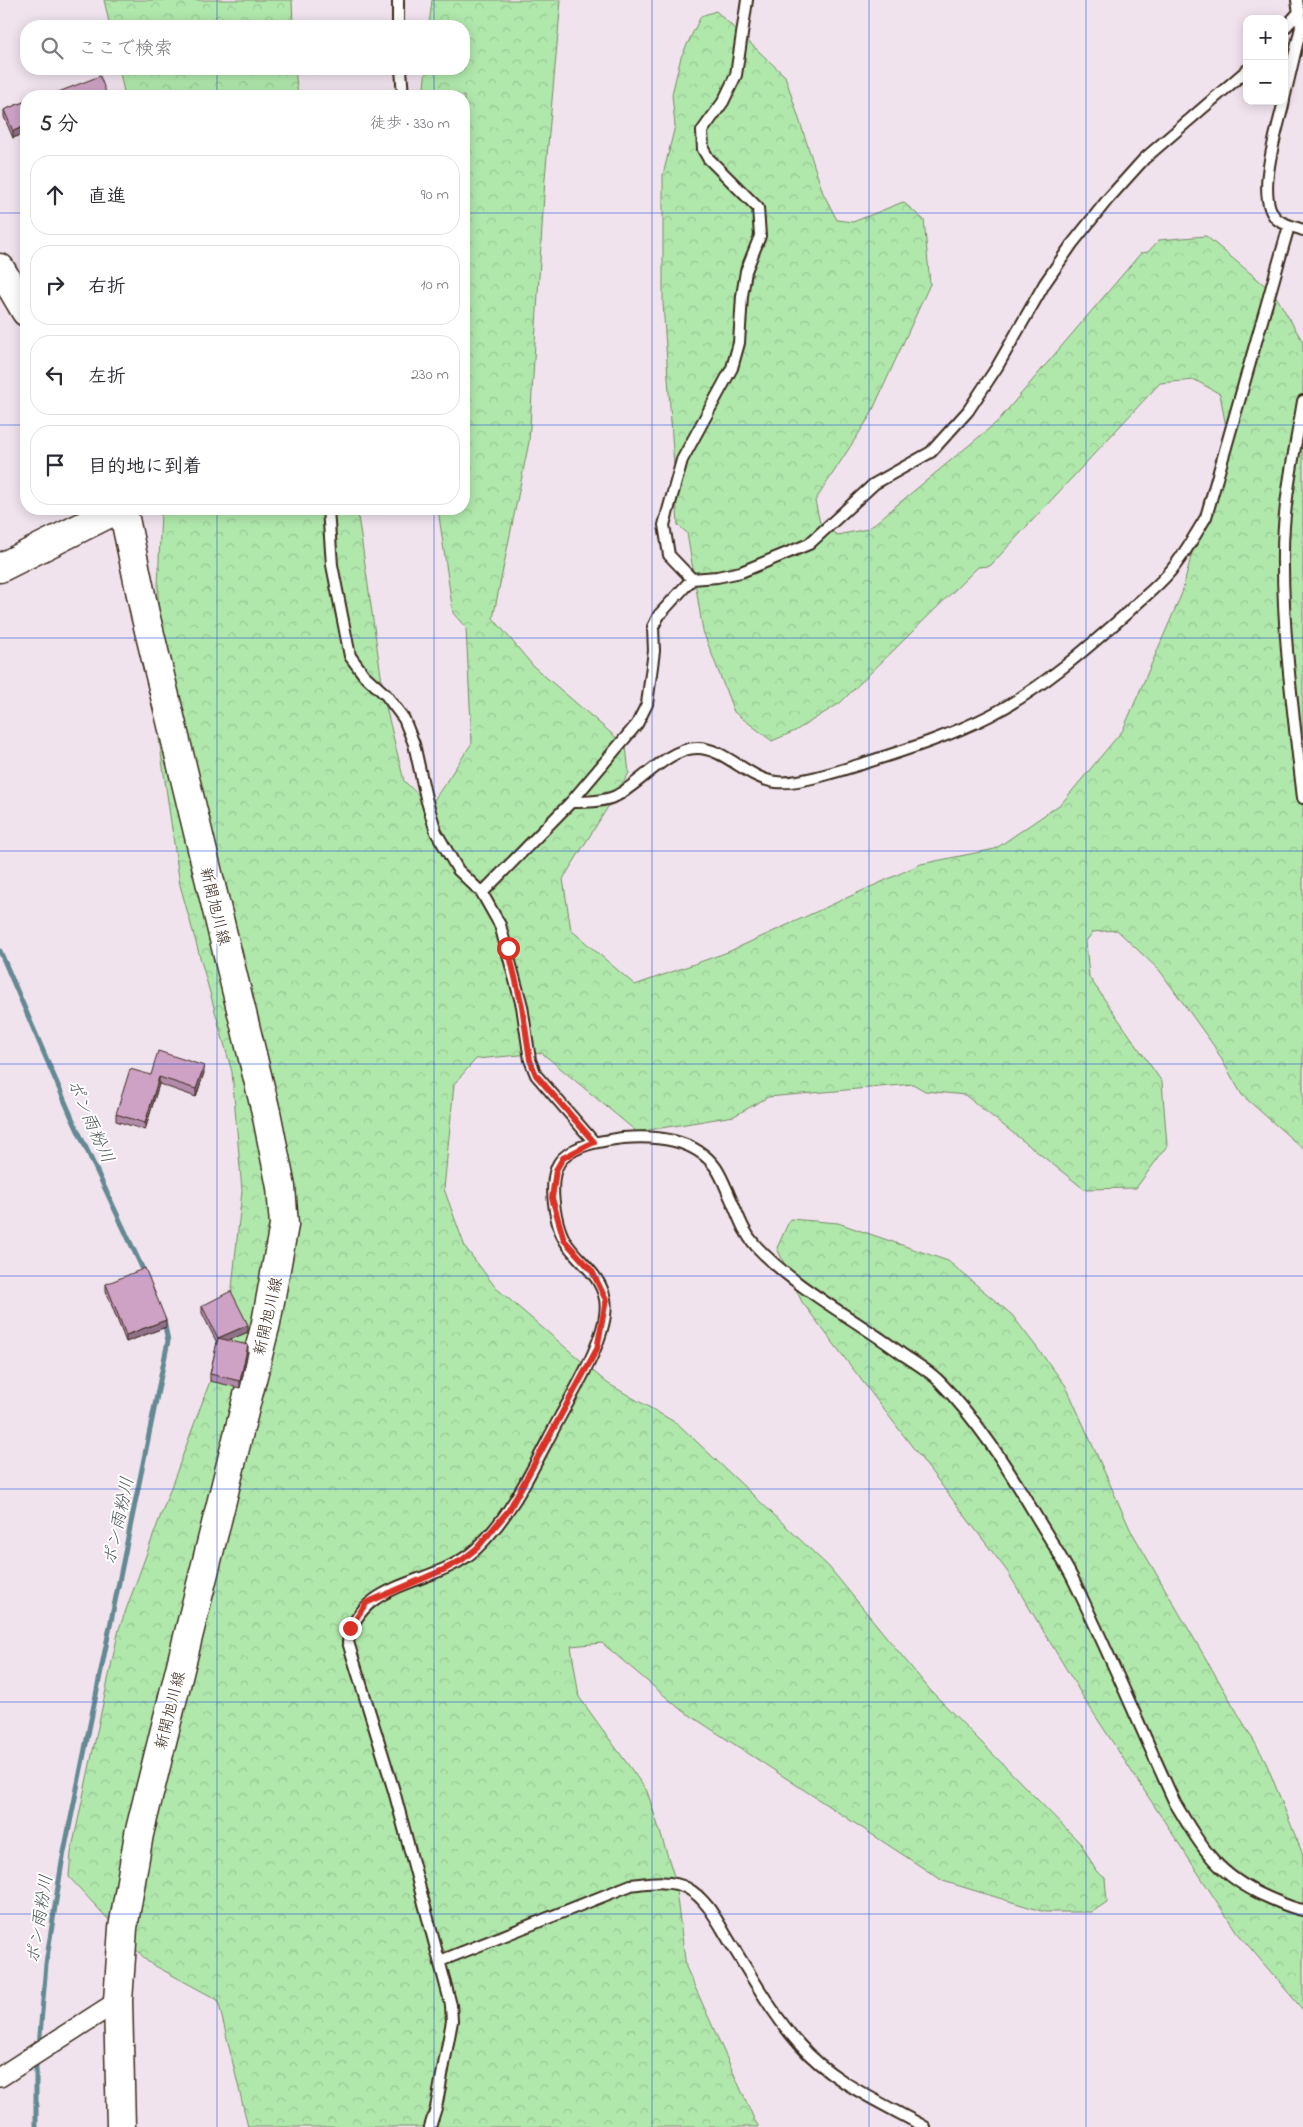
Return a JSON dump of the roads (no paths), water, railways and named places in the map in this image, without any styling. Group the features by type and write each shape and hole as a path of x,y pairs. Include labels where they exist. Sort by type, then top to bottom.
{"main road":[{"path":"0,268 20,302"},
{"path":"0,568 106,515"},
{"name":"新開旭川線","path":"121,2127 118,2001 122,1928 139,1834 266,1323 284,1225 281,1187 266,1112 144,614 125,515"}],"street":[{"path":"0,2077 118,2001"}],"lane":[{"path":"398,0 398,20"},
{"path":"692,579 670,555 664,525 682,460 732,368 739,343 742,296 746,272 760,236 758,208 708,158 703,149 702,131 723,102 736,74 746,0"},
{"path":"1288,84 1298,45 1300,11 1297,0"},
{"path":"1288,24 1300,11"},
{"path":"482,893 571,802 637,724 647,704 654,652 653,627 659,615 692,579 717,577 741,572 809,544 874,484 931,452 968,411 997,367 1045,283 1072,244 1108,199 1144,160 1243,73"},
{"path":"401,75 403,90"},
{"path":"1283,105 1265,183 1271,211 1277,219 1289,226 1303,230"},
{"path":"571,802 595,801 616,796 667,760 687,750 698,748 718,754 754,775 775,782 791,782 855,766 914,747 992,714 1028,692 1092,644 1167,576 1183,556 1206,518 1289,226"},
{"path":"1303,401 1285,514 1283,552 1290,676 1303,798"},
{"path":"328,515 332,565 350,656 404,719 414,744 436,832 458,870 482,893 500,925 508,948 522,1006 530,1060 536,1075 594,1142"},
{"path":"430,2127 436,2108 452,2021 451,2005 394,1792 348,1642 350,1628 366,1603 462,1560 477,1548 509,1510 597,1349 606,1300 592,1271 564,1240 552,1198 556,1170 563,1158 594,1142 645,1136 687,1146 702,1154 716,1169 732,1201 740,1224 754,1244 798,1283 873,1332 938,1380 984,1435 1008,1468 1071,1576 1175,1803 1194,1835 1223,1871 1243,1886 1292,1908 1303,1910"},
{"path":"440,1961 631,1886 660,1883 687,1887 705,1902 770,2006 799,2044 827,2072 925,2127"}],"waterway":[{"name":"ポン雨粉川","path":"0,951 72,1118 145,1274"},
{"name":"ポン雨粉川","path":"39,2047 46,1964 62,1862 168,1341 164,1321"},
{"name":"ポン雨粉川","path":"36,2060 36,2127"}]}
